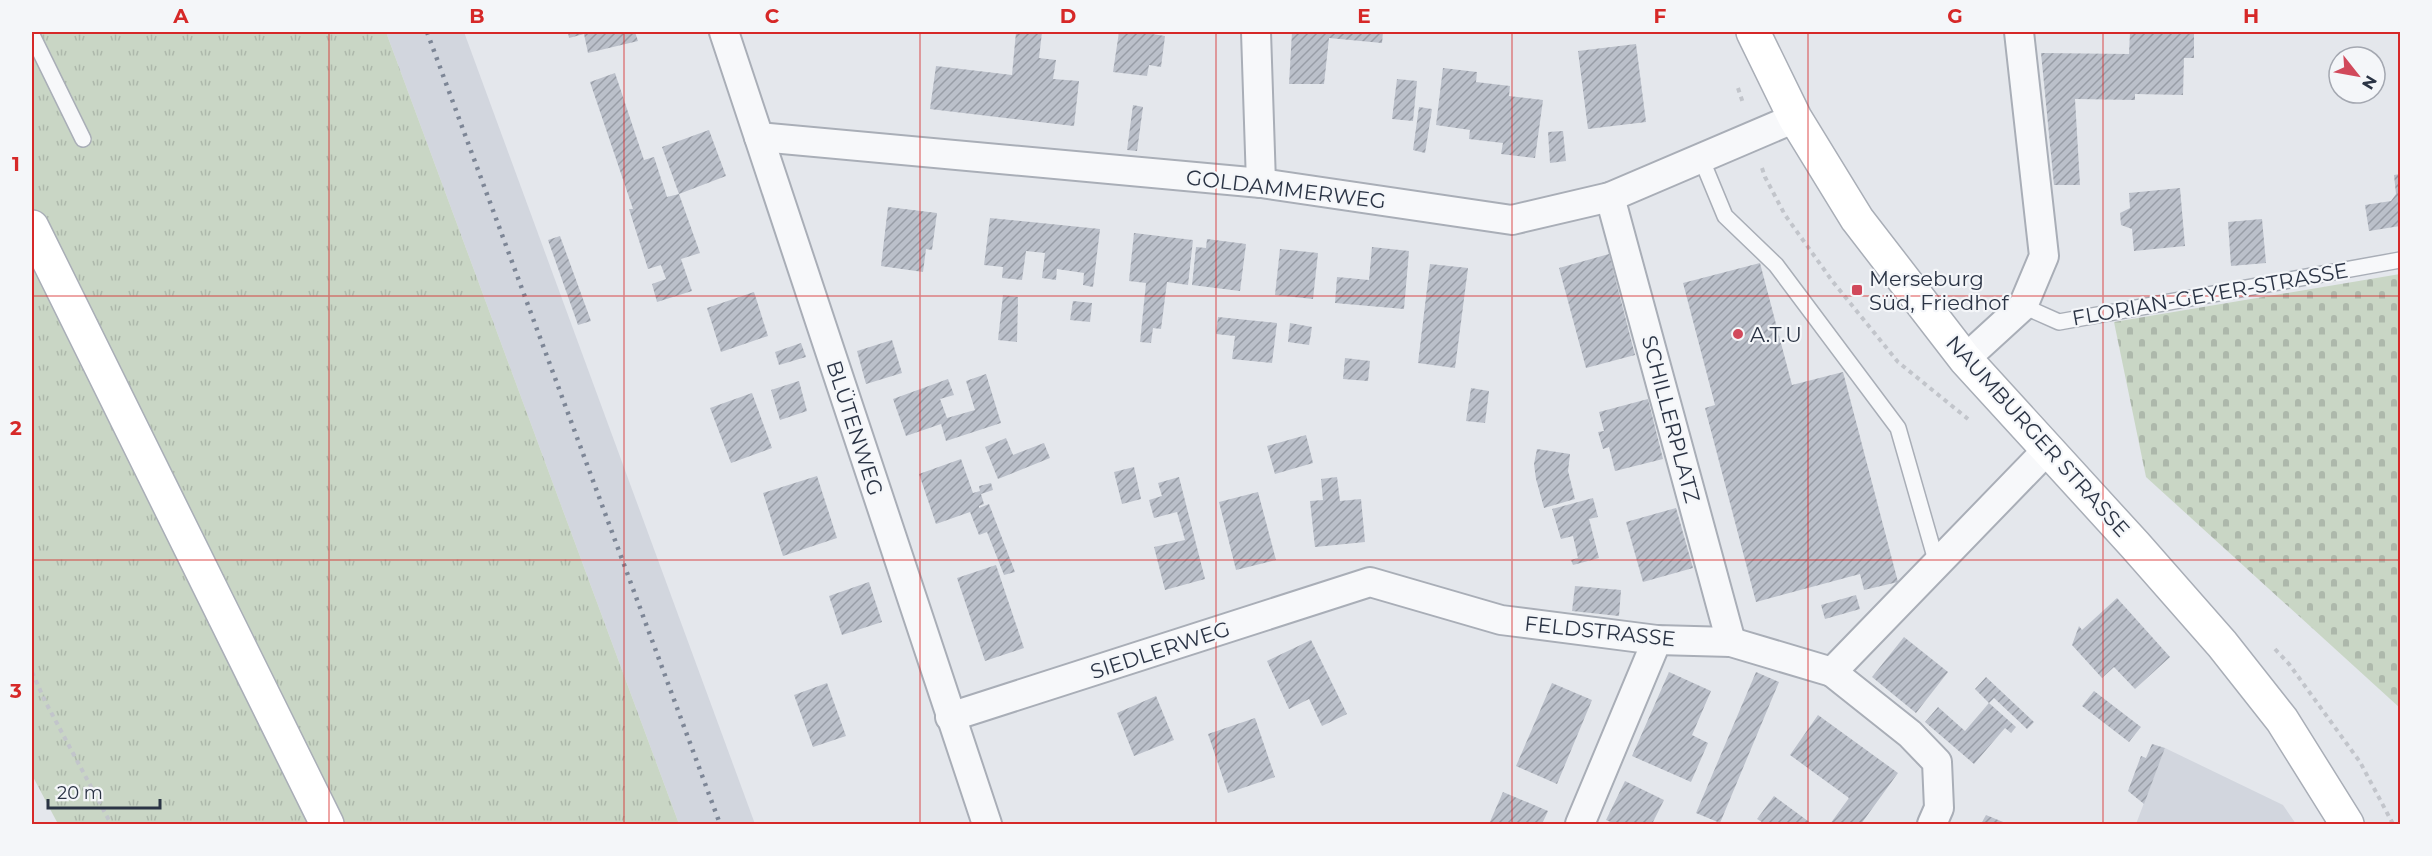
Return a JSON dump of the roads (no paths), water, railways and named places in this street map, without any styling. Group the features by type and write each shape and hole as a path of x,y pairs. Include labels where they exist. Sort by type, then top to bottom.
{"street":[{"name":"BLÜTENWEG","path":"724,32 987,825"},
{"path":"1256,32 1261,183"},
{"name":"NAUMBURGER STRASSE","path":"1753,32 1795,118 1857,219 1965,359 2222,644 2282,720 2347,825"},
{"path":"1965,359 2023,306 2044,256 2019,32"},
{"name":"GOLDAMMERWEG","path":"759,136 1261,183 1512,220 1610,197 1795,118"},
{"name":"SCHILLERPLATZ","path":"1610,197 1731,642"},
{"path":"32,227 327,825"},
{"path":"1832,672 2048,449"},
{"name":"SIEDLERWEG","path":"950,717 1370,582"},
{"name":"FELDSTRASSE","path":"1370,582 1501,620 1657,640 1731,642 1832,672 1910,734 1937,762 1939,808 1932,825"},
{"path":"1580,825 1657,640"}],"lane":[{"path":"32,35 83,139"},
{"path":"1701,158 1725,216 1776,265 1898,428 1936,564"},
{"name":"FLORIAN-GEYER-STRASSE","path":"2023,306 2059,322 2400,260"}],"railway":[{"path":"427,32 720,824"}],"place":[{"name":"Merseburg Süd, Friedhof","path":"1857,290"},
{"name":"A.T.U","path":"1738,334"}]}
